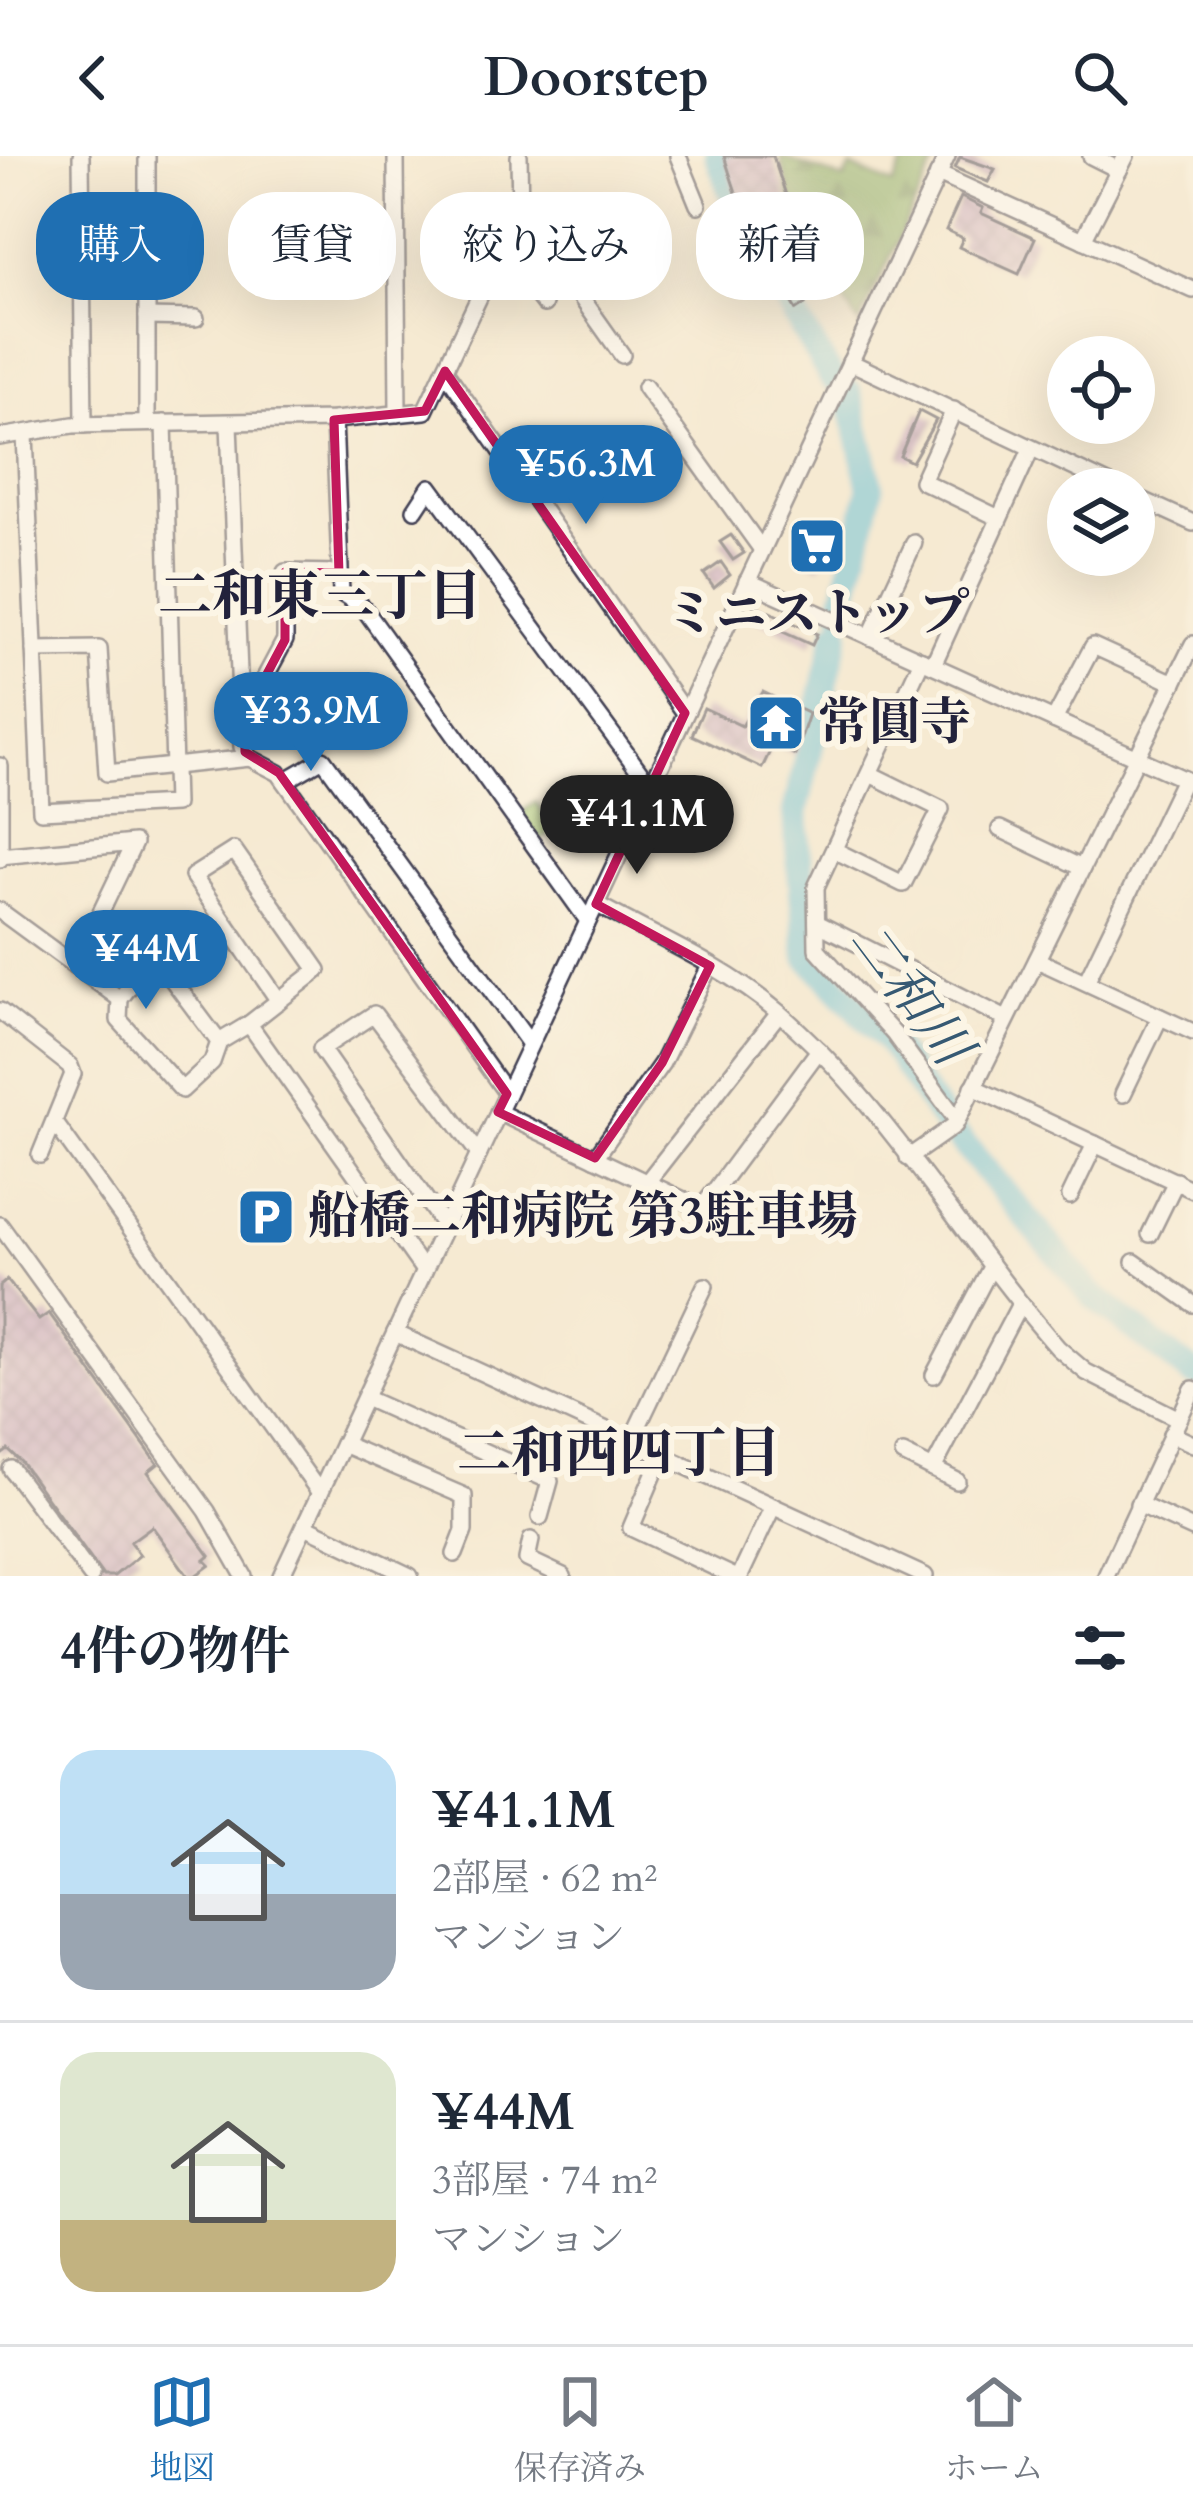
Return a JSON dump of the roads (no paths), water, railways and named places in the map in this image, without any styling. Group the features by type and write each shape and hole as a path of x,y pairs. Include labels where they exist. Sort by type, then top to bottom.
{"street":[{"path":"81,156 82,192"},
{"path":"147,156 147,192"},
{"path":"396,156 398,414"},
{"path":"518,192 519,156"},
{"path":"678,156 696,200"},
{"path":"281,1576 947,156"},
{"path":"1083,240 1122,163 1091,156"},
{"path":"938,174 1193,290"},
{"path":"82,300 83,424"},
{"path":"25,435 41,811 175,804 147,300"},
{"path":"0,436 83,424 229,424 425,411 478,300"},
{"path":"541,300 544,304"},
{"path":"581,300 622,355"},
{"path":"147,317 196,318"},
{"path":"850,362 1072,468"},
{"path":"445,371 686,713"},
{"path":"645,387 762,550"},
{"path":"954,410 922,481 999,518"},
{"path":"334,420 340,593 364,607 588,921"},
{"path":"229,424 244,689 242,747 250,758 285,781 507,1094"},
{"path":"951,1126 894,1034 817,949 817,886 1031,449"},
{"path":"415,510 430,487 651,787"},
{"path":"1155,507 1193,524"},
{"path":"870,637 914,543"},
{"path":"244,689 261,685 285,640 285,572 339,573"},
{"path":"747,581 1189,781 1086,982"},
{"path":"908,1158 951,1126 973,1087 1193,644"},
{"path":"1054,720 1093,646 1174,683"},
{"path":"34,650 99,649 106,773 250,758"},
{"path":"285,781 323,759 530,1044"},
{"path":"0,766 0,858 134,843 75,966"},
{"path":"834,850 903,884 940,809 870,774"},
{"path":"1000,829 1082,868"},
{"path":"219,1042 154,955 120,999 119,1020 182,1090 212,1062 219,1042 249,1024 279,1001 318,970 234,850 193,876 279,1001"},
{"path":"596,904 710,966 778,1012 819,1050 1020,1304 1087,1372 1175,1426 1193,1444"},
{"path":"0,910 120,999"},
{"path":"817,922 1006,1019"},
{"path":"1037,960 1193,1032"},
{"path":"595,1158 662,1063 710,966"},
{"path":"0,1011 70,1066 73,1083 40,1155"},
{"path":"646,1182 778,1012"},
{"path":"445,1227 321,1049 374,1014 479,1154"},
{"path":"1123,1094 1160,1017"},
{"path":"249,1024 424,1270"},
{"path":"702,1208 819,1050"},
{"path":"973,1087 1193,1189"},
{"path":"498,1112 728,1220"},
{"path":"55,1123 320,1493"},
{"path":"1070,1196 1095,1144"},
{"path":"1150,1234 1175,1181"},
{"path":"0,1226 207,1511 244,1576"},
{"path":"1134,1262 1193,1304"},
{"path":"934,1375 991,1267"},
{"path":"631,1441 705,1286"},
{"path":"933,1469 1020,1304"},
{"path":"395,1333 925,1576"},
{"path":"1106,1576 1193,1389"},
{"path":"365,1398 550,1481 540,1517"},
{"path":"343,1444 464,1496 464,1531 455,1554"},
{"path":"903,1454 957,1481"},
{"path":"662,1455 631,1528 736,1576 773,1506"},
{"path":"10,1469 91,1576"},
{"path":"1138,1504 1193,1529"},
{"path":"305,1526 410,1576"},
{"path":"531,1540 527,1559 563,1576"}],"waterway":[{"name":"二和川","path":"718,156 744,229 832,378"},
{"name":"二和川","path":"842,609 871,487 849,393"},
{"name":"二和川","path":"837,632 795,813 808,957 889,1042 947,1127"},
{"name":"二和川","path":"954,1133 1093,1296 1193,1374"}],"place":[{"name":"ミニストップ","path":"817,546"},
{"name":"常圓寺","path":"776,723"},
{"name":"船橋二和病院 第3駐車場","path":"266,1217"}],"district":[{"name":"二和東三丁目","path":"320,597"},
{"name":"二和西四丁目","path":"619,1454"}]}
